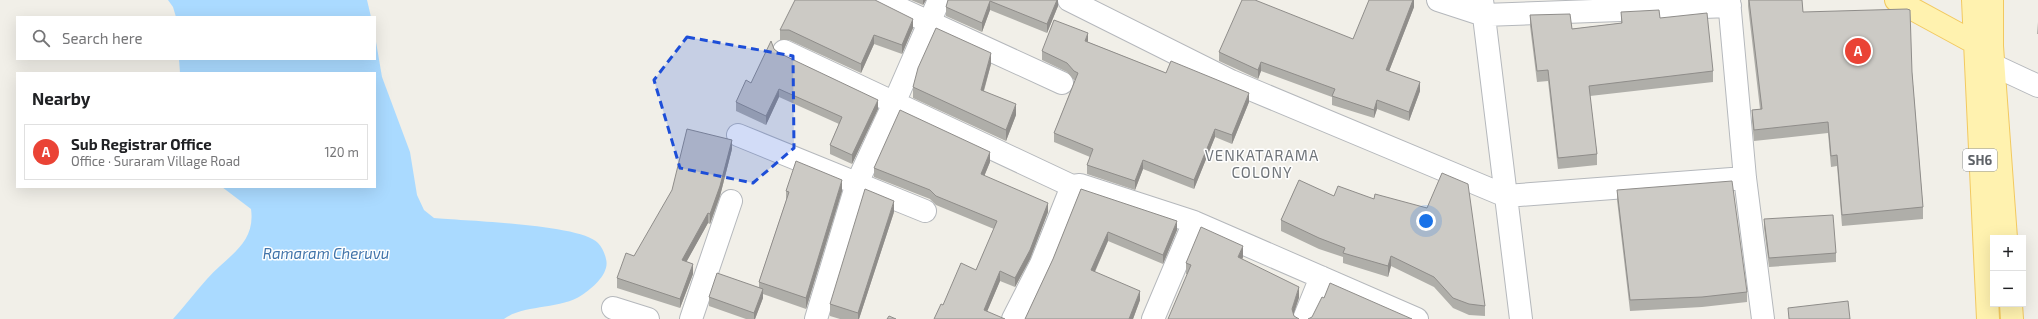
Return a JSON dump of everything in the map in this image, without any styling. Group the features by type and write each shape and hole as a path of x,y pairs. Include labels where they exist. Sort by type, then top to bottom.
{"main road":[{"path":"1896,0 1987,52"},
{"name":"SH6","path":"1980,3 1987,52 2006,235"},
{"name":"SH6","path":"1987,52 1988,319"},
{"path":"2011,307 2012,319"}],"street":[{"path":"881,0 930,24 1062,83"},
{"path":"816,319 857,183 896,101 939,0"},
{"path":"1069,0 1231,81 1506,196 1746,178"},
{"path":"1438,0 1483,8 1729,3 1746,178 1763,319"},
{"path":"1483,8 1521,319"},
{"path":"784,50 896,101 1072,186 1089,187 1194,222 1417,319"},
{"path":"1987,52 2038,86"},
{"path":"738,135 925,211"},
{"path":"1013,319 1041,264 1072,186"},
{"path":"691,319 731,201"},
{"path":"1154,319 1194,222"},
{"path":"1304,319 1321,278"},
{"path":"613,308 648,319"}],"highlighted area":[{"path":"687,37 793,56 794,148 753,183 680,168 654,80"}],"water":[{"path":"168,0 367,0 371,16 176,16 173,7"},
{"name":"Ramaram Cheruvu","path":"376,42 382,77 410,152 417,195 424,210 434,218 521,224 569,232 587,237 598,243 606,257 607,264 603,275 600,280 586,292 573,300 522,311 512,314 504,319 173,319 207,279 245,240 249,231 251,209 223,188 376,188 376,72 180,72 179,60 376,60"}],"building":[{"path":"795,0 875,0 913,19 902,45 874,35 861,64 789,30 780,30"},
{"path":"948,0 1057,0 1047,24 990,1 982,23 946,7"},
{"path":"1242,0 1255,0 1353,39 1369,0 1413,0 1386,70 1420,82 1409,112 1377,100 1374,110 1332,96 1335,89 1261,62 1258,70 1219,52"},
{"path":"1749,0 1802,0 1803,12 1910,10 1912,72 1923,207 1842,215 1837,155 1831,156 1828,122 1754,130 1752,110 1762,109"},
{"path":"1659,10 1660,18 1707,13 1713,71 1589,86 1597,154 1558,158 1548,70 1537,71 1530,15 1570,14 1572,29 1622,23 1621,12"},
{"path":"1054,20 1088,33 1085,41 1166,73 1171,61 1249,93 1232,135 1215,129 1194,180 1143,160 1135,181 1087,165 1093,149 1054,133 1078,73 1074,71 1067,63 1042,51"},
{"path":"936,28 991,53 981,90 1016,104 1006,130 913,87 918,68"},
{"path":"771,41 774,49 779,53 878,100 852,155 830,145 842,117 779,89 766,116 736,102 746,80 751,83"},
{"path":"900,110 990,152 981,174 1048,203 1030,250 1015,278 1000,271 984,310 1005,319 934,319 941,304 943,305 961,263 976,270 997,221 936,196 930,190 874,168"},
{"path":"687,129 732,140 720,186 710,214 708,213 682,260 693,264 680,299 617,278 626,253 634,256 672,190"},
{"path":"796,161 842,180 806,298 759,282 789,192 786,191"},
{"path":"1442,173 1468,184 1485,306 1469,304 1453,298 1434,277 1391,256 1388,266 1343,253 1345,248 1319,238 1281,220 1299,180 1334,196 1338,186 1374,199 1375,194 1427,208"},
{"path":"1732,181 1747,292 1702,297 1630,300 1617,190"},
{"path":"865,189 894,201 858,313 830,304"},
{"path":"1081,189 1177,221 1163,255 1108,232 1091,270 1140,291 1129,319 1025,319 1053,259"},
{"path":"1833,215 1836,253 1769,258 1764,219"},
{"path":"1201,227 1243,246 1238,257 1299,287 1292,309 1294,316 1299,319 1168,319 1191,265 1186,263"},
{"path":"717,273 763,289 754,313 709,297"},
{"path":"1330,283 1412,319 1308,319 1312,317 1322,297 1324,298"},
{"path":"1848,301 1850,319 1789,319 1788,308"},
{"path":"889,316 896,319 887,319"}],"place":[{"name":"Sub Registrar Office","path":"1858,51"}],"district":[{"name":"VENKATARAMA COLONY","path":"1262,164"}]}
